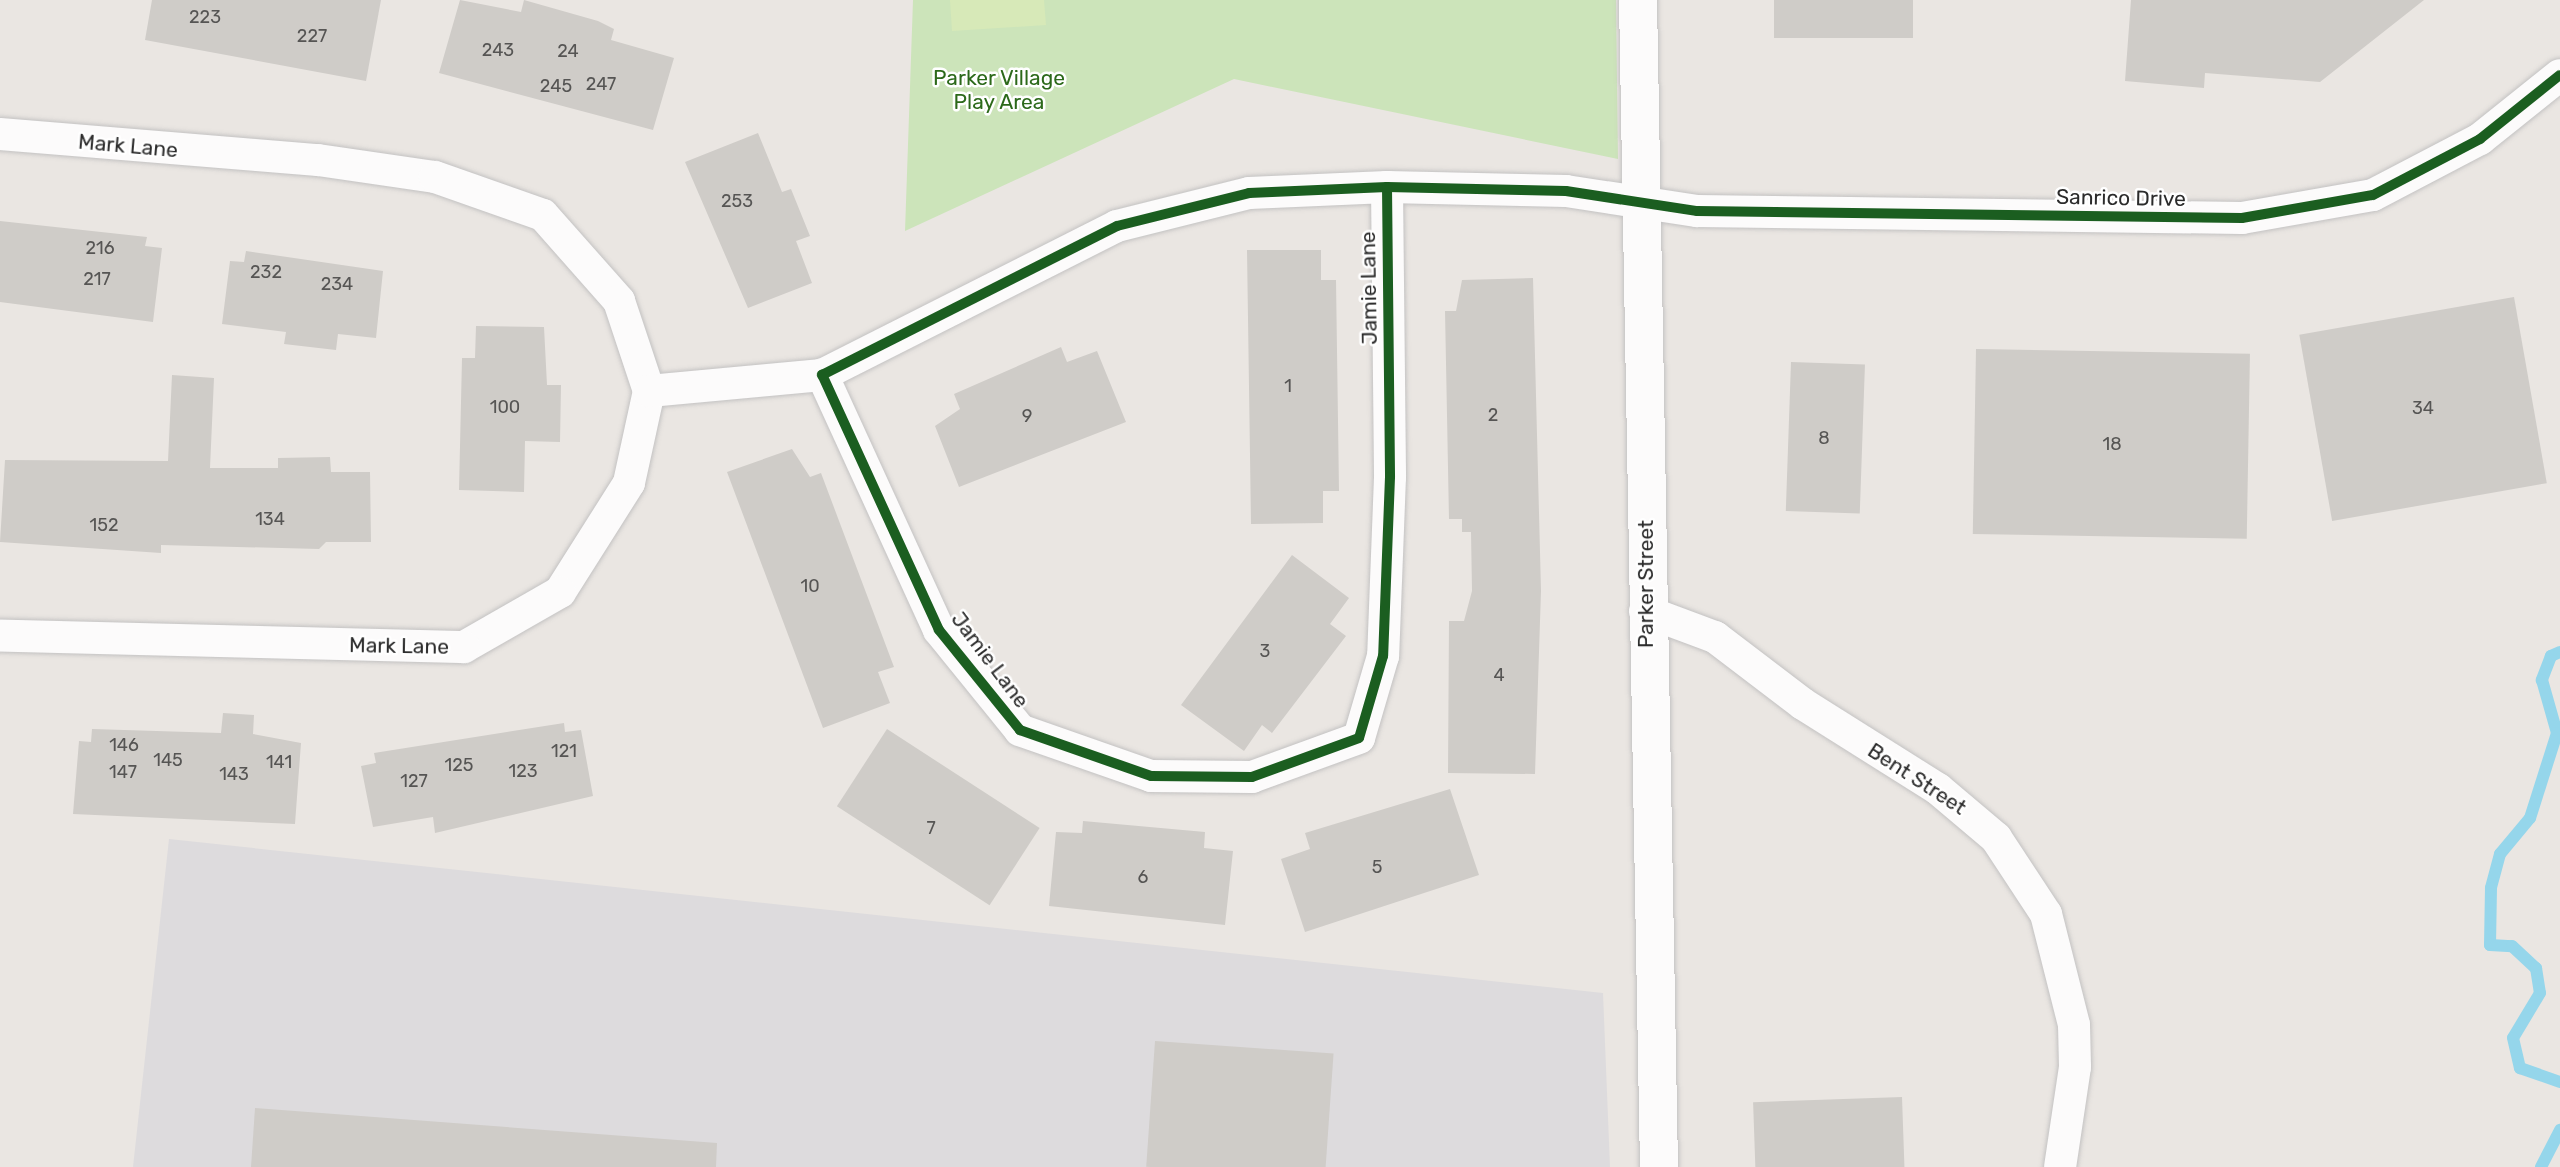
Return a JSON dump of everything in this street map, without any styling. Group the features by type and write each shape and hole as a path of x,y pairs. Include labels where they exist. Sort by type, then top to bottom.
{"street":[{"name":"Parker Street","path":"1638,0 1643,201 1645,611 1659,1167"},
{"name":"Sanrico Drive","path":"1643,201 1697,211 2242,218 2373,195 2480,139 2560,75"},
{"name":"Mark Lane","path":"0,134 318,160 422,175 543,215 620,301 649,391 629,483 560,592 464,647 0,636"},
{"path":"649,391 822,374 1117,226 1249,193 1387,187 1566,191 1643,201"},
{"name":"Jamie Lane","path":"822,374 939,630 1020,730 1151,776 1252,777 1359,738 1383,656 1390,477 1387,187"},
{"name":"Bent Street","path":"1645,611 1715,637 1802,704 1938,789 1996,838 2046,914 2072,1013 2075,1067 2060,1167"}],"shaded area":[{"path":"169,839 1603,993 1610,1167 133,1167"}],"green space":[{"name":"Parker Village Play Area","path":"913,0 1616,0 1618,159 1234,79 905,231"},
{"path":"950,0 1044,0 1046,25 952,31"}],"building":[{"path":"152,0 381,0 366,81 145,40"},
{"path":"460,0 521,12 524,0 598,21 614,29 611,40 674,58 653,130 439,73"},
{"path":"1774,0 1913,0 1913,38 1774,38"},
{"path":"2131,0 2424,0 2320,82 2205,73 2204,88 2125,81"},
{"path":"758,133 782,192 791,189 810,236 796,241 812,283 748,308 685,162"},
{"path":"0,221 147,237 145,246 162,248 153,322 0,302"},
{"path":"1247,250 1321,250 1321,280 1336,280 1339,491 1323,491 1323,523 1251,524"},
{"path":"246,251 383,271 376,338 338,334 336,350 284,344 286,332 222,324 230,261 244,262"},
{"path":"1533,278 1541,591 1535,774 1448,773 1449,621 1464,621 1472,591 1471,532 1462,532 1462,519 1449,519 1445,311 1456,311 1462,280"},
{"path":"2514,297 2547,483 2332,521 2299,335"},
{"path":"476,326 544,327 547,385 561,385 560,442 525,441 524,492 459,490 462,358 475,358"},
{"path":"1061,347 1067,362 1097,351 1126,422 959,487 935,426 960,409 954,394"},
{"path":"1976,349 2250,354 2247,539 1973,534"},
{"path":"1791,362 1865,365 1860,513 1786,511"},
{"path":"172,375 214,378 210,468 278,468 278,458 330,457 331,472 370,472 371,542 326,542 319,549 161,545 161,553 0,542 5,460 168,461"},
{"path":"792,449 810,477 821,473 894,667 878,672 890,703 823,728 727,472"},
{"path":"1292,555 1349,598 1330,624 1346,636 1272,733 1262,725 1244,751 1181,705"},
{"path":"223,713 254,715 253,734 301,743 295,824 73,814 79,741 91,742 92,729 221,733"},
{"path":"564,723 565,732 581,730 593,796 435,833 433,817 373,827 361,766 376,763 374,753"},
{"path":"887,729 1040,828 990,905 837,806"},
{"path":"1450,789 1479,875 1305,932 1281,859 1310,849 1305,833"},
{"path":"1083,821 1205,832 1204,848 1233,851 1225,925 1049,906 1056,832 1082,833"},
{"path":"1155,1041 1334,1053 1326,1167 1146,1167"},
{"path":"1902,1097 1904,1167 1755,1167 1753,1102"},
{"path":"255,1108 717,1143 716,1167 251,1167"}],"waterway":[{"path":"2560,652 2551,656 2542,680 2557,733 2530,818 2500,854 2491,888 2490,945 2512,946 2536,968 2540,993 2513,1038 2520,1068 2560,1082"},
{"path":"2541,1167 2560,1130"}],"cycle path":[{"path":"1387,187 1390,477 1383,656 1359,738 1252,777 1151,776 1020,730 939,630 822,375 1117,226 1249,193 1387,187 1566,191 1697,211 2242,218 2373,195 2480,139 2560,75"}]}
